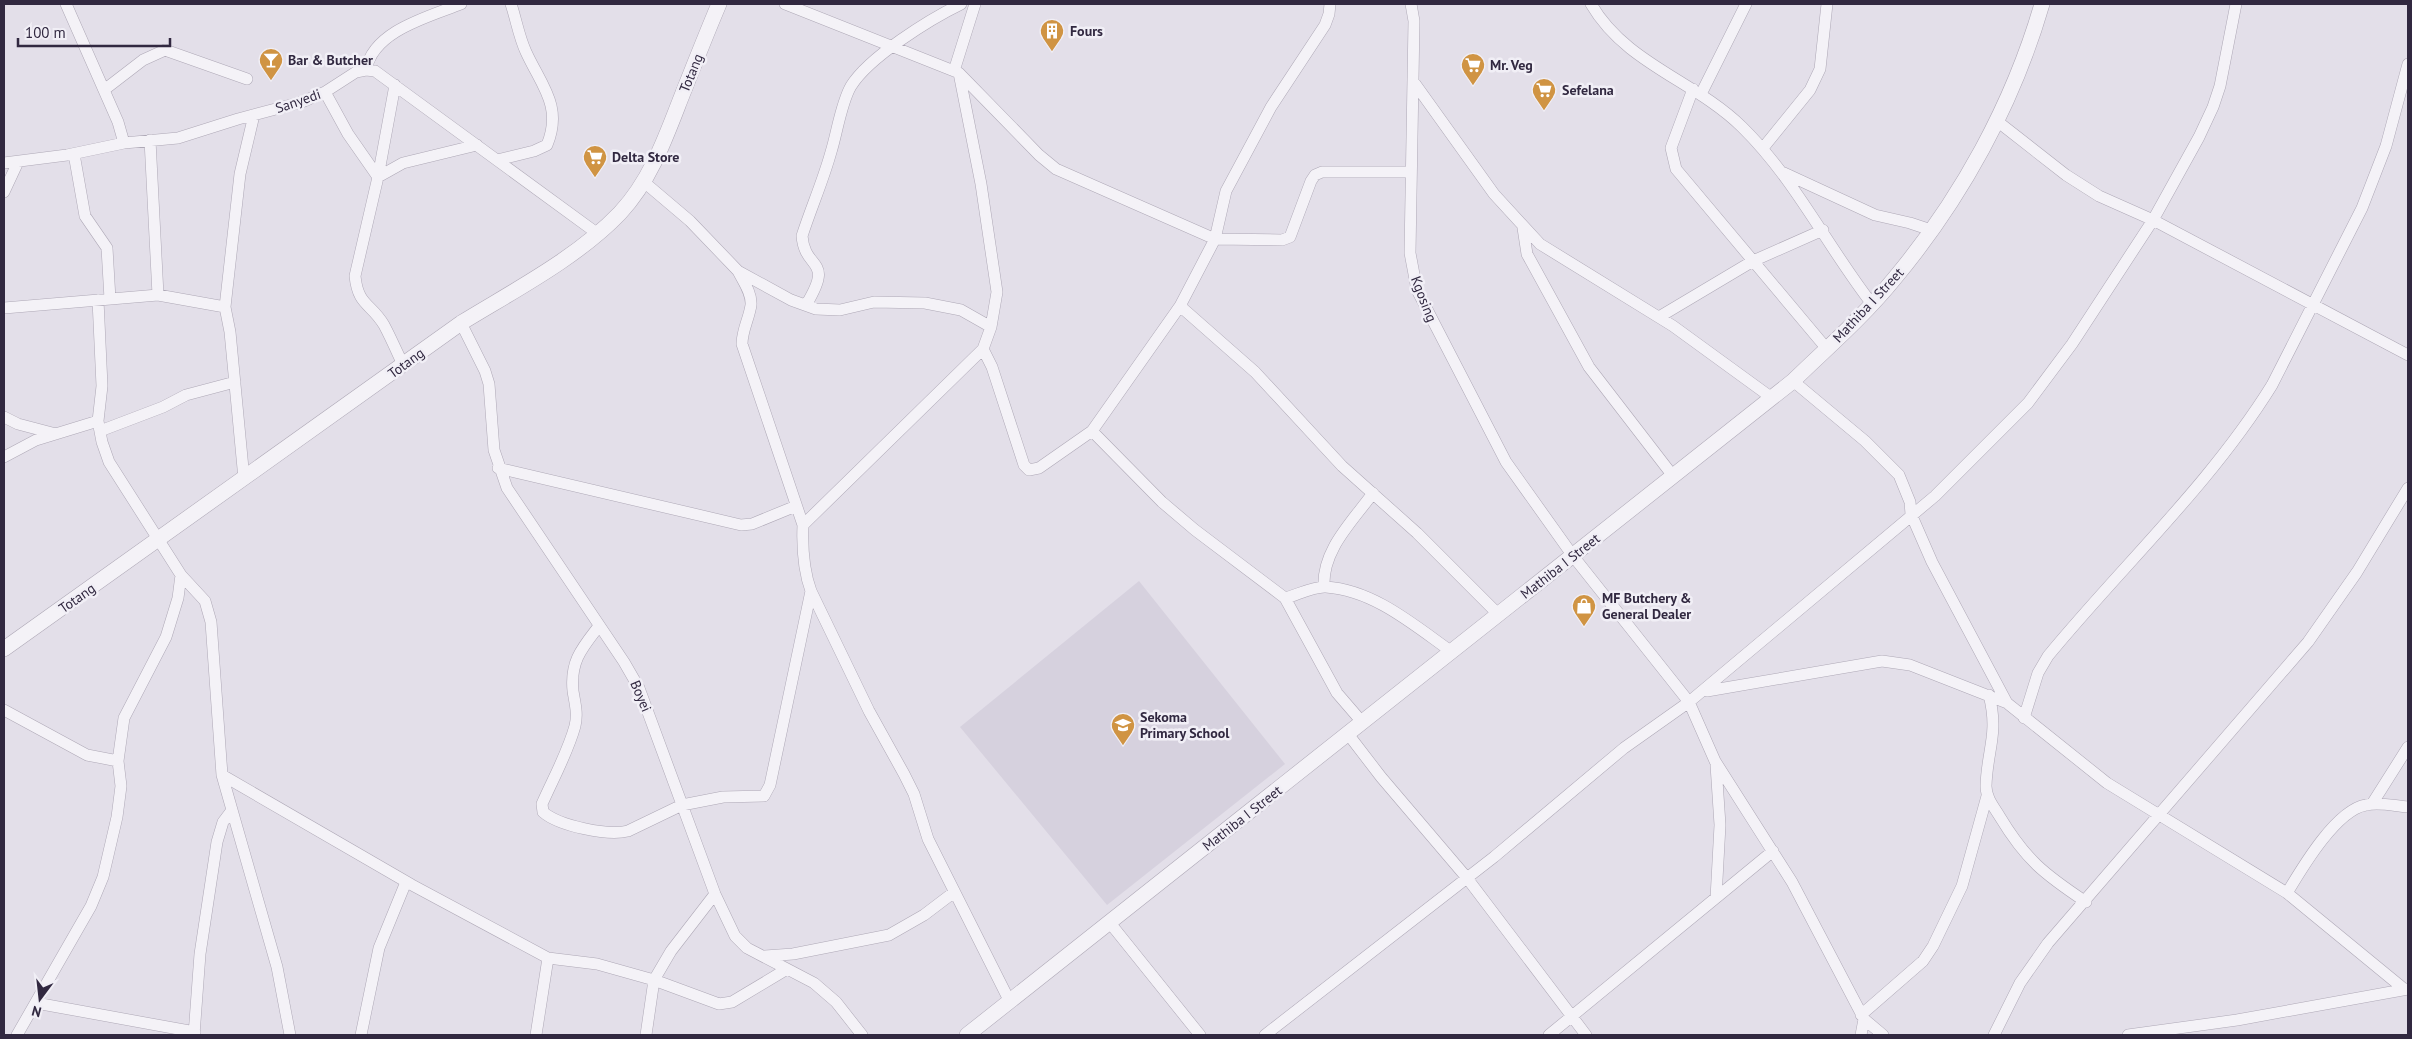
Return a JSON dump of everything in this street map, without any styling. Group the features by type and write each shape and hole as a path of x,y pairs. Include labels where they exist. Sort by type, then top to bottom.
{"street":[{"path":"66,4 104,90 124,143"},
{"path":"460,4 408,26 376,47 369,56 366,70 375,71 395,85 598,234"},
{"path":"497,160 534,151 547,145 554,126 554,115 543,82 526,51 512,4"},
{"name":"Totang","path":"4,649 461,324 536,277 598,234 621,212 644,182 658,155 719,4"},
{"path":"784,4 956,72 1039,155 1056,169 1215,238 1282,240 1290,237 1311,181 1315,175 1322,172 1411,172"},
{"path":"806,306 817,287 819,269 803,243 802,236 831,154 850,88 867,67 892,48 943,12 961,4"},
{"path":"803,525 983,348 991,327 997,292 981,184 956,72 975,4"},
{"path":"983,348 992,366 1024,466 1029,470 1039,468 1092,431 1180,306 1215,238 1226,191 1271,107 1325,25 1330,4"},
{"name":"Kgosing","path":"1411,4 1414,21 1410,253 1417,290 1506,462 1573,556 1689,702 1715,761"},
{"path":"1591,4 1608,28 1628,48 1662,72 1697,91 1726,112 1763,148 1782,172 1872,304"},
{"path":"1746,4 1717,66 1697,91 1671,148 1676,169 1827,349"},
{"path":"1763,148 1810,90 1820,69 1827,4"},
{"name":"Mathiba I Street","path":"966,1035 1794,381 1872,304 1931,230 1971,170 1996,121 2042,4"},
{"path":"1265,1035 1467,878 1624,748 1705,691 1976,457 2028,403 2072,344 2154,220 2213,107 2226,61 2236,4"},
{"path":"104,90 143,60 164,50 247,79"},
{"path":"2024,718 2038,673 2048,656 2184,501 2257,409 2292,348 2312,303 2362,208 2386,146 2408,64"},
{"name":"Sanyedi","path":"4,163 74,154 124,143 178,138 302,102 325,92 356,72 366,70"},
{"path":"1413,81 1494,194 1523,228 1558,257 1659,317 1772,398"},
{"path":"395,85 378,176 355,276 356,291 360,299 383,324 403,365"},
{"path":"325,92 348,134 378,176"},
{"path":"244,478 230,332 225,307 240,174 254,115"},
{"path":"1996,121 2066,175 2099,196 2154,220 2408,355"},
{"path":"150,140 158,295"},
{"path":"378,176 403,164 477,145"},
{"path":"74,154 85,216 107,248 99,426 109,462 181,575 206,601 212,622 222,775 277,967 290,1035"},
{"path":"4,192 18,162"},
{"path":"1782,172 1875,215 1931,230"},
{"path":"644,182 690,221 738,271 791,300 816,309 840,310 874,302 925,303 960,310 991,327"},
{"path":"1523,228 1527,254 1589,367 1673,476"},
{"path":"1659,317 1753,261 1822,230"},
{"path":"738,271 751,303 742,332 742,344 803,525 804,573 869,711 914,794 928,839 953,893 1010,1002"},
{"path":"4,308 158,295 225,307"},
{"path":"1180,306 1255,372 1342,466 1417,533 1499,614"},
{"name":"Boyei","path":"461,324 485,371 489,384 490,425 498,468 517,505 600,626 639,688 715,894 735,936 747,948 814,983 836,1002 862,1035"},
{"path":"1794,381 1888,462 1904,485 1912,514 1932,562 2007,703"},
{"path":"4,457 36,440 56,434 99,426 163,407 186,395 234,382"},
{"path":"4,417 18,424 56,434"},
{"path":"1092,431 1169,508 1285,598 1337,693 1362,722"},
{"path":"498,468 741,525 752,524 796,506"},
{"path":"1994,1035 2020,983 2048,943 2086,902 2159,814 2308,642 2357,572 2408,488"},
{"path":"1324,587 1324,576 1329,554 1373,493"},
{"path":"17,1035 91,906 103,877 117,818 121,786 118,761 124,718 166,637 178,598 181,575"},
{"path":"1285,598 1324,587 1343,590 1384,606 1452,652"},
{"path":"600,626 579,651 573,670 573,691 577,711 574,727 542,804 543,812 551,820 602,832 619,833 628,831 682,805 723,797 758,798 764,796 769,790 811,591"},
{"path":"1705,691 1882,661 1910,665 1989,695 2007,703 2107,784 2287,893 2406,989"},
{"path":"1861,1035 1862,1017 1923,962 1933,946 1962,886 1987,796 1986,782 1994,723 1989,695"},
{"path":"4,710 87,756 118,761"},
{"path":"1348,734 1381,777 1467,878 1586,1035"},
{"path":"2372,804 2408,747"},
{"path":"1715,761 1773,851 1862,1017 1883,1035"},
{"path":"1715,761 1720,825 1716,898"},
{"path":"222,775 406,882 548,958 597,964 654,980 712,1002 725,1004 787,969"},
{"path":"1987,796 2022,852 2053,880 2086,902"},
{"path":"2287,893 2327,836 2344,816 2359,806 2372,804 2408,807"},
{"path":"36,1003 195,1034 200,954 217,842 223,822 232,810"},
{"path":"1549,1035 1773,851"},
{"path":"362,1035 379,948 406,882"},
{"path":"763,956 793,954 889,935 924,915 953,893"},
{"path":"646,1035 654,980 671,951 715,894"},
{"path":"1110,923 1200,1035"},
{"path":"536,1035 548,958"},
{"path":"2128,1035 2237,1020 2406,989"}],"shaded area":[{"name":"Sekoma Primary School","path":"1139,581 1285,764 1107,905 960,727"}],"place":[{"name":"Fours","path":"1052,52"},
{"name":"Bar & Butcher","path":"271,81"},
{"name":"Mr. Veg","path":"1473,86"},
{"name":"Sefelana","path":"1544,111"},
{"name":"Delta Store","path":"595,178"},
{"name":"MF Butchery & General Dealer","path":"1584,627"},
{"name":"Sekoma Primary School","path":"1123,746"}]}
